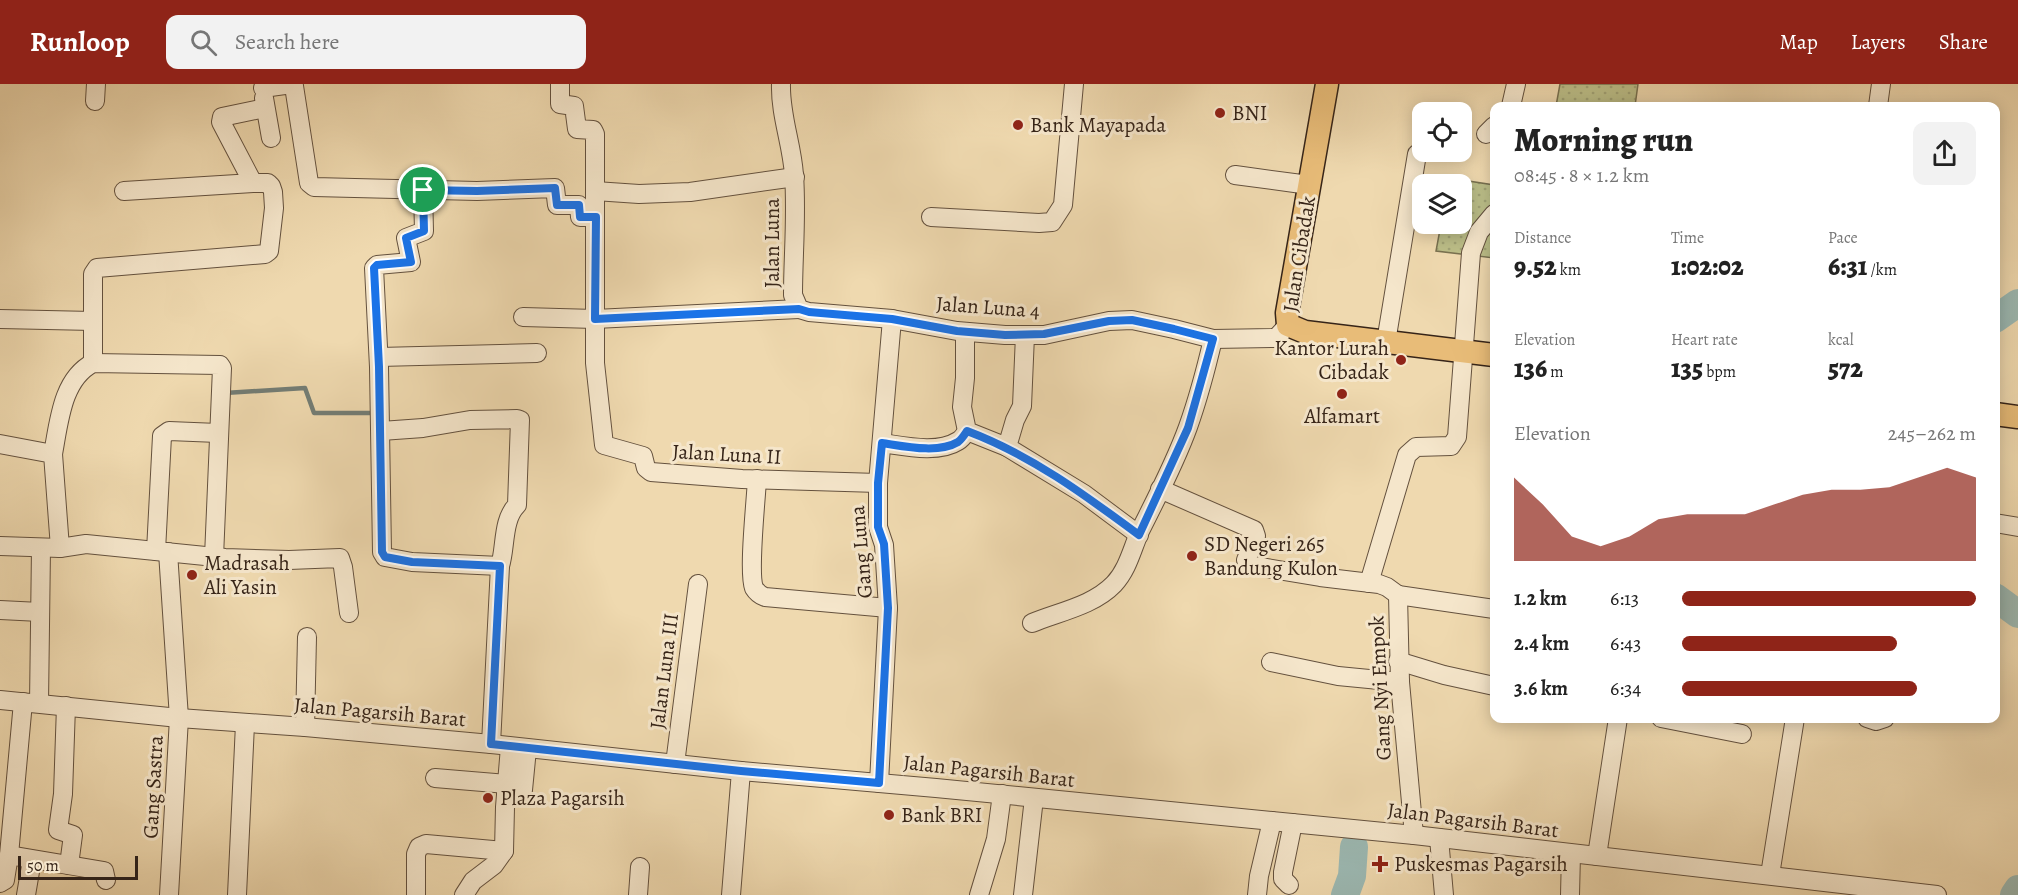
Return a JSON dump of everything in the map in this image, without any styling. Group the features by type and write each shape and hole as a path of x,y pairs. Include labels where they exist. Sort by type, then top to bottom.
{"main road":[{"name":"Jalan Cibadak","path":"1327,84 1287,314 1288,325 1305,332 1490,355"},
{"path":"2000,415 2018,417"}],"street":[{"path":"271,138 263,86 292,84 311,185 477,191 555,188 557,205 579,205 580,217 596,217"},
{"path":"560,84 560,104 574,106 577,130 595,132 595,319"},
{"name":"Jalan Luna","path":"781,84 782,109 792,147 795,177 793,295 799,309 809,312 892,319"},
{"path":"931,217 1052,222 1063,205 1074,84"},
{"path":"1512,102 1516,84"},
{"path":"1879,102 1881,84"},
{"path":"253,183 221,122 222,117 265,108"},
{"path":"1386,342 1416,162"},
{"path":"1235,175 1309,185"},
{"path":"595,191 639,194 690,192 795,177"},
{"path":"93,363 93,274 96,268 258,255 269,251 274,208 271,186 268,183 124,190"},
{"path":"423,190 424,231 406,238 411,262 375,266 384,557 412,562 500,566"},
{"path":"1369,583 1407,455 1416,447 1451,446 1457,437 1471,253 1479,232 1490,219"},
{"path":"523,317 595,319 799,309"},
{"path":"0,319 93,321"},
{"name":"Jalan Luna II","path":"595,319 595,363 604,445 643,456 646,468 651,472 757,479 878,483"},
{"name":"Jalan Luna 4","path":"892,319 965,332 1025,335 1044,334 1109,321 1132,320 1213,339 1276,339 1288,325"},
{"name":"Gang Luna","path":"879,783 888,608 884,544 878,527 878,483 892,319"},
{"path":"965,332 965,378 962,407 967,431"},
{"path":"1007,447 1022,406 1025,335"},
{"path":"1032,623 1090,601 1114,584 1131,557 1188,428 1213,339"},
{"path":"379,357 537,353"},
{"path":"60,548 53,454 64,400 82,369 93,363 220,365 222,368 214,557"},
{"path":"381,431 423,428 470,420 520,420 517,505 508,522 500,566 491,744"},
{"name":"Gang Sastra","path":"169,895 179,718 162,551 162,436 169,431 218,433"},
{"path":"882,443 933,448 959,441 967,431"},
{"path":"967,431 1007,447 1084,494 1139,535"},
{"path":"0,444 53,454"},
{"path":"757,479 753,583 756,592 765,597 888,608"},
{"name":"Gang Nyi Empok","path":"1160,489 1254,530 1256,536 1246,560 1249,565 1369,583 1387,587 1398,595 1398,661 1414,835"},
{"path":"2000,524 2018,527"},
{"path":"0,546 60,548 86,544 214,557 289,560 340,558 349,613"},
{"path":"3,878 9,855 31,702 40,612 41,548"},
{"name":"Jalan Luna III","path":"675,764 698,584"},
{"path":"1398,595 1490,608"},
{"path":"0,610 40,612"},
{"path":"305,727 307,637"},
{"path":"1398,661 1444,675 1490,685"},
{"path":"1271,662 1338,676 1400,682"},
{"name":"Jalan Pagarsih Barat","path":"0,700 245,724 305,727 491,744 741,771 1002,794 1414,835 1597,856 1780,883 1929,895"},
{"path":"66,706 63,794 58,830 73,835 69,865"},
{"path":"1597,856 1617,723"},
{"path":"1686,723 1742,734"},
{"path":"1780,883 1795,723"},
{"path":"237,895 245,724"},
{"path":"435,778 506,788 518,793 523,790 519,748"},
{"path":"731,895 741,771"},
{"path":"464,895 473,881 494,865 504,851 506,788"},
{"path":"979,895 996,839 1002,794"},
{"path":"1023,895 1034,798"},
{"path":"1257,895 1259,876 1272,821"},
{"path":"1289,885 1283,879 1283,872 1293,823"},
{"path":"1439,838 1444,895"},
{"path":"416,895 416,854 419,847 426,844 504,851"},
{"path":"1570,854 1570,895"},
{"path":"9,855 105,871 106,880"},
{"path":"26,895 32,860"},
{"path":"638,895 640,867"}],"green space":[{"path":"1560,84 1638,84 1636,102 1557,102"},
{"path":"1472,182 1490,184 1490,258 1436,251 1439,234 1472,234"}],"waterway":[{"path":"2000,316 2018,303"},
{"path":"225,393 305,388 314,413 376,413"},
{"path":"2000,601 2018,614"},
{"path":"1345,895 1352,876 1354,847"},
{"path":"2014,895 2018,889"}],"place":[{"name":"BNI","path":"1220,113"},
{"name":"Bank Mayapada","path":"1018,125"},
{"name":"Kantor Lurah Cibadak","path":"1401,360"},
{"name":"Alfamart","path":"1342,394"},
{"name":"SD Negeri 265 Bandung Kulon","path":"1192,556"},
{"name":"Madrasah Ali Yasin","path":"192,575"},
{"name":"Plaza Pagarsih","path":"488,798"},
{"name":"Bank BRI","path":"889,815"},
{"name":"Puskesmas Pagarsih","path":"1380,864"}],"route":[{"path":"555,188 557,205 579,205 580,217 596,217 595,319 799,309 809,312 892,319 957,331 1005,335 1044,334 1109,321 1132,320 1213,339 1188,428 1139,535 1084,494 1041,467 1007,447 967,431 959,441 933,448 882,443 878,483 878,527 884,544 888,608 879,783 741,771 491,744 500,566 412,562 384,557 382,552 381,431 374,268 377,265 411,262 406,238 424,231 423,190 477,191 555,188"}]}
